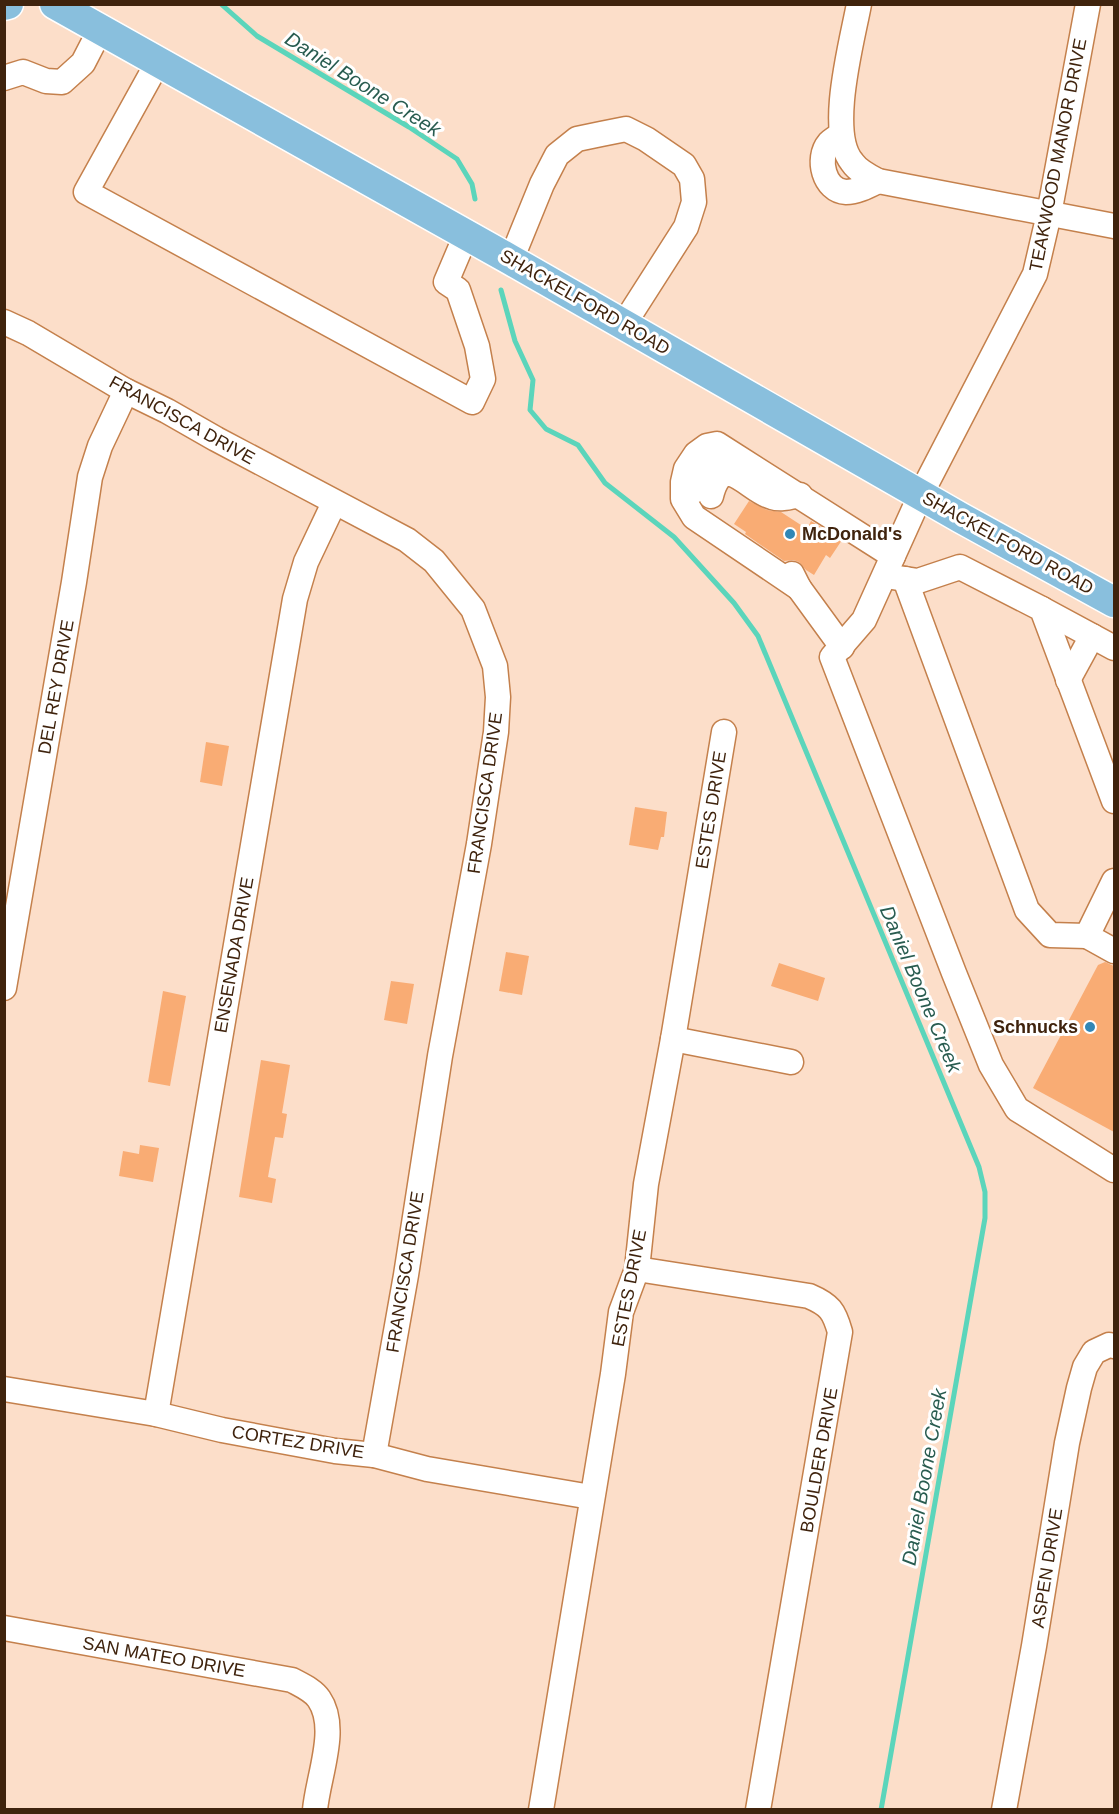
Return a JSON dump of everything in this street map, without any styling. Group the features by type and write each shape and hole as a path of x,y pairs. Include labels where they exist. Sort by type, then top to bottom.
{"main road":[{"name":"SHACKELFORD ROAD","path":"55,4 1114,602"}],"street":[{"path":"859,4 843,95 841,135 850,161 860,171 878,181 1114,226"},
{"name":"TEAKWOOD MANOR DRIVE","path":"842,647 864,620 894,570 921,494 1035,274 1049,214 1088,4"},
{"path":"4,78 23,72 46,81 62,82 83,63 100,30"},
{"path":"158,62 86,192 472,402 483,379 477,346 458,290 446,282 466,235"},
{"path":"511,260 542,184 557,155 577,139 626,129 646,139 684,165 692,179 694,202 686,227 624,324"},
{"path":"841,135 829,142 824,153 822,167 828,180 838,190 847,192 878,181"},
{"name":"FRANCISCA DRIVE","path":"4,322 28,333 126,391 407,540 434,561 473,609 495,666 498,697 496,732 479,844 440,1056 406,1275 374,1455"},
{"name":"DEL REY DRIVE","path":"4,988 90,477 105,436 126,391"},
{"path":"798,588 694,517 683,499 682,482 696,454 707,446 717,444 894,570 918,581 960,567 1114,648"},
{"path":"793,497 770,497 746,481 729,474 720,476 704,501 789,568 798,588 842,647 832,657 954,973 992,1065 1017,1109 1114,1170"},
{"name":"ENSENADA DRIVE","path":"156,1414 294,599 306,562 334,502"},
{"path":"894,570 1028,910 1050,935 1087,936 1114,951"},
{"path":"1042,609 1068,681 1107,757 1114,801"},
{"path":"1068,681 1092,636"},
{"name":"ESTES DRIVE","path":"541,1809 613,1374 621,1312 637,1269 646,1184 673,1039 724,732"},
{"path":"1087,936 1114,881"},
{"path":"673,1039 791,1062"},
{"name":"BOULDER DRIVE","path":"637,1269 809,1296 826,1303 836,1317 840,1332 758,1809"},
{"name":"ASPEN DRIVE","path":"1004,1809 1035,1646 1067,1443 1079,1388 1085,1367 1094,1352 1108,1345 1114,1346"},
{"name":"CORTEZ DRIVE","path":"4,1389 156,1414 222,1430 374,1455 427,1469 591,1497"},
{"name":"SAN MATEO DRIVE","path":"4,1628 292,1680 318,1697 327,1714 328,1730 315,1809"}],"building":[{"name":"McDonald's","path":"749,501 767,510 781,512 807,529 811,521 842,540 830,558 826,555 814,575 799,562 784,561 734,524"},
{"path":"206,742 229,746 222,786 200,782"},
{"path":"635,807 667,812 664,837 661,837 658,850 629,845"},
{"path":"506,952 529,956 522,995 499,991"},
{"name":"Schnucks","path":"1105,962 1114,966 1114,1132 1033,1088 1098,965"},
{"path":"779,963 825,978 818,1001 771,986"},
{"path":"391,981 414,984 407,1024 384,1020"},
{"path":"163,991 186,996 170,1086 148,1082"},
{"path":"261,1060 290,1065 282,1113 287,1114 283,1138 275,1137 268,1177 276,1179 272,1203 239,1197"},
{"path":"140,1145 159,1148 153,1182 119,1176 123,1151 139,1154"}],"waterway":[{"name":"Daniel Boone Creek","path":"221,4 257,36 409,127 457,159 472,184 475,199"},
{"name":"Daniel Boone Creek","path":"501,290 515,341 533,380 530,410 546,429 578,445 605,483 674,537 734,603 758,636 979,1167 985,1192 985,1218 881,1810"}],"place":[{"name":"McDonald's","path":"790,534"},
{"name":"Schnucks","path":"1090,1027"}]}
